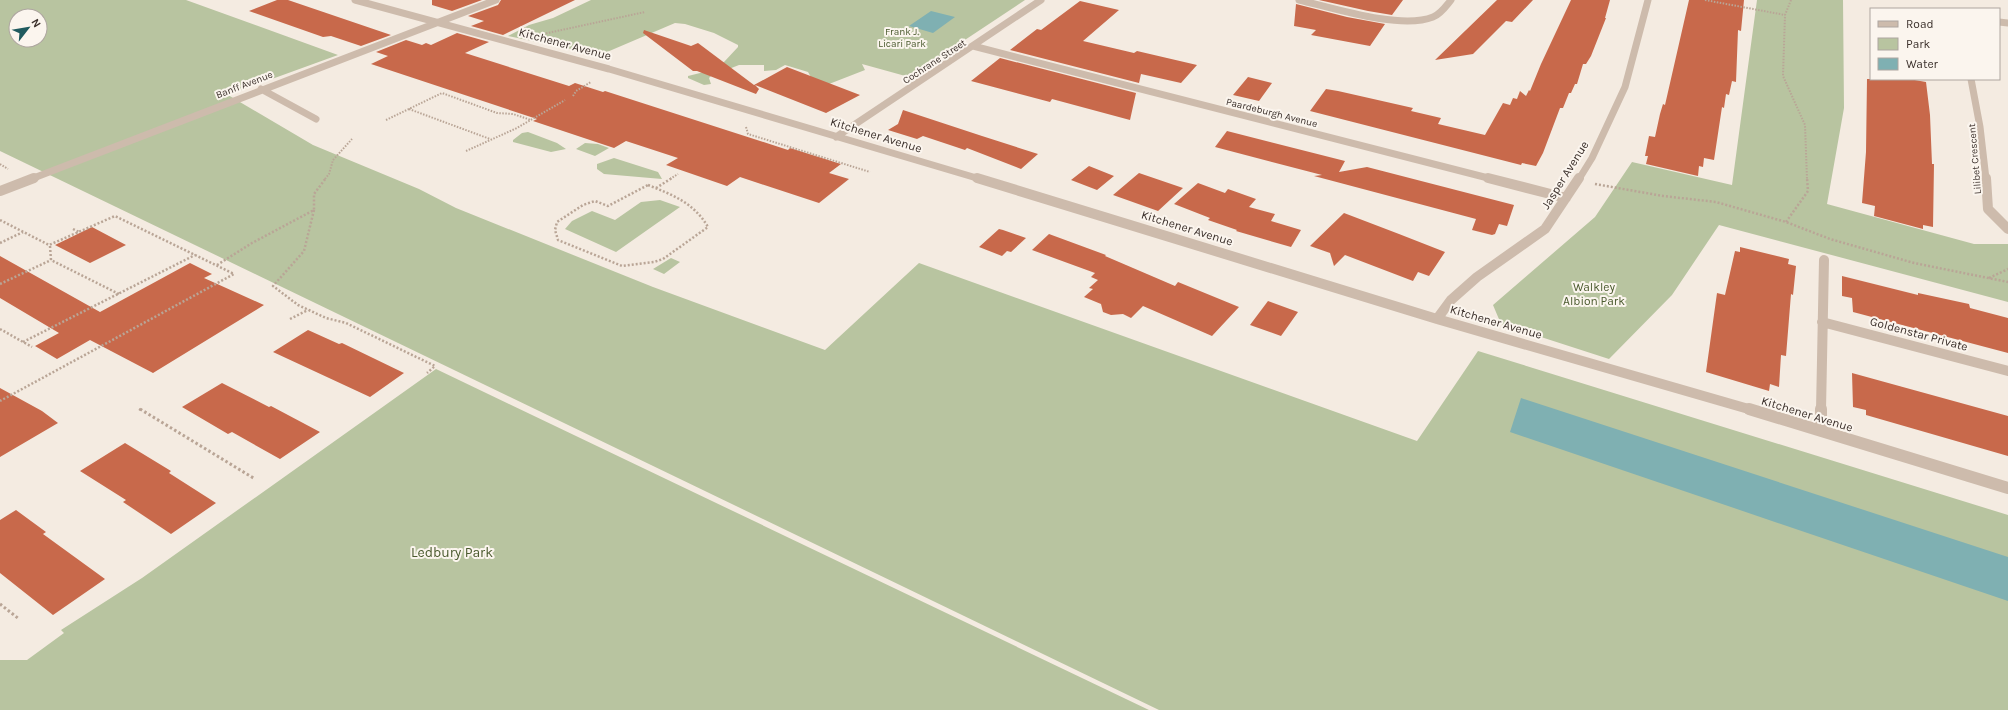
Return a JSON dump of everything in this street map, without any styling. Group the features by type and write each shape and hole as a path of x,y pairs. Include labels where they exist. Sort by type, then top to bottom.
{"street":[{"name":"Kitchener Avenue","path":"355,0 435,23 609,69 1238,256 1437,319 1821,431 2008,488"},
{"name":"Banff Avenue","path":"0,191 261,89 496,0"},
{"name":"Cochrane Street","path":"836,137 1041,0"},
{"path":"1299,0 1405,21 1421,21 1433,17 1451,0"},
{"name":"Jasper Avenue","path":"1437,319 1451,300 1477,276 1545,229 1566,198 1592,158 1625,87 1648,0"},
{"name":"Paardeburgh Avenue","path":"973,46 1566,198"},
{"name":"Lilibet Crescent","path":"1971,80 1980,115 1988,208 2008,229"},
{"path":"261,89 316,119"},
{"path":"1821,431 1824,260"},
{"name":"Goldenstar Private","path":"1822,322 2008,371"}],"path":[{"path":"1705,0 1785,15"},
{"path":"1786,222 1808,191 1805,126 1783,76 1785,15 1791,0"},
{"path":"517,45 535,36 554,30 615,20 645,12"},
{"path":"573,96 576,91 588,83 597,81"},
{"path":"386,120 442,93 497,113 513,114 531,120"},
{"path":"466,151 531,120 565,100"},
{"path":"409,109 491,139"},
{"path":"746,124 748,134 870,172"},
{"path":"352,139 333,160 328,174 314,194 314,210 304,251 273,286 309,310 326,318 346,323 435,366 427,372"},
{"path":"655,188 678,174"},
{"path":"648,185 655,188 688,202 701,215 708,227 663,258 648,263 622,266 558,240 555,230 557,222 583,205 595,201 608,206 648,185"},
{"path":"1607,186 1663,196 1716,202 1786,222 1830,239 1899,258 2008,282"},
{"path":"217,265 252,243 314,210"},
{"path":"0,220 49,245 115,216 234,274 0,401"},
{"path":"74,229 79,232"},
{"path":"0,243 23,232"},
{"path":"50,246 51,260"},
{"path":"24,342 195,254"},
{"path":"51,260 118,294"},
{"path":"0,284 51,260"},
{"path":"1988,278 2008,269"},
{"path":"290,320 309,310"},
{"path":"0,329 32,347"},
{"path":"139,409 255,479"},
{"path":"0,604 18,619"}],"green space":[{"path":"0,0 186,0 338,55 228,95 313,145 419,189 456,208 653,287 825,350 919,263 1417,441 1478,351 2008,515 2008,710 1159,710 0,151"},
{"name":"Frank J. Licari Park","path":"591,0 1025,0 909,77 862,64 865,70 829,84 812,79 808,72 785,65 776,70 764,71 764,65 739,65 711,76 709,78 711,84 704,85 688,78 688,76 704,72 724,62 738,47 738,45 714,33 685,24 675,23 600,55 508,36 529,25 553,18"},
{"name":"Walkley Albion Park","path":"1757,0 1843,0 1844,108 1827,204 1974,244 2008,244 2008,302 1719,225 1672,295 1609,359 1501,324 1493,305 1595,217 1632,162 1732,185"},
{"path":"528,132 557,143 566,149 551,152 513,142 513,140 522,133"},
{"path":"585,143 598,144 609,148 595,156 576,149"},
{"path":"614,158 658,172 662,179 604,174 597,169 597,164"},
{"path":"660,200 680,207 616,252 565,229 572,221 592,211 615,220 641,202"},
{"path":"671,258 680,262 664,274 653,269"},
{"name":"Ledbury Park","path":"436,369 1149,710 0,710 0,660 27,660 64,633 61,630 142,578"}],"water":[{"path":"931,11 955,17 933,33 909,26"},
{"path":"1521,398 2008,557 2008,601 1510,432"}],"building":[{"path":"277,0 288,0 391,35 361,46 331,36 323,37 249,11"},
{"path":"432,0 482,0 452,11 432,5"},
{"path":"501,0 575,0 503,35 471,26 484,21 468,16 498,5"},
{"path":"1319,0 1403,0 1392,15"},
{"path":"1497,0 1533,0 1512,22 1506,21 1473,54 1435,60"},
{"path":"1571,0 1610,0 1606,18 1591,56 1586,64 1583,64 1577,84 1575,84 1571,93 1569,93 1563,108 1560,108 1543,153 1536,166 1522,163 1521,165 1310,111 1326,89 1413,108 1411,111 1441,118 1438,124 1485,135 1503,103 1510,105 1513,98 1517,99 1520,91 1526,96 1529,90 1530,91"},
{"path":"1689,0 1744,0 1741,31 1738,30 1736,82 1732,81 1729,95 1726,94 1724,108 1722,107 1714,160 1704,158 1703,167 1699,166 1698,176 1646,164 1648,156 1645,156 1649,136 1655,137 1663,104 1665,105"},
{"path":"1080,1 1119,10 1083,41 1134,53 1137,51 1197,65 1181,83 1141,74 1139,83 1010,50 1037,29 1041,30"},
{"path":"1296,4 1347,17 1385,24 1370,46 1311,35 1316,30 1294,26"},
{"path":"644,30 691,46 698,43 754,85 787,67 860,95 826,113 755,85 759,89 756,94 697,71 693,71 643,33"},
{"path":"457,33 489,42 465,53 569,86 575,83 603,92 605,91 788,150 790,148 841,164 829,173 849,179 819,203 740,177 727,186 666,165 678,158 626,141 614,148 533,121 537,119 371,64 388,56 376,52 406,40 422,45 426,43 431,45"},
{"path":"1000,58 1136,93 1130,120 1052,99 1050,102 971,81"},
{"path":"1248,77 1272,83 1259,101 1233,95"},
{"path":"1867,79 1915,80 1926,82 1930,115 1932,164 1934,164 1933,227 1923,225 1923,229 1874,216 1875,206 1862,203 1866,152"},
{"path":"903,110 1038,154 1021,169 967,148 965,150 923,136 917,139 888,130 898,124"},
{"path":"1227,131 1345,161 1339,172 1367,167 1514,205 1507,226 1499,224 1495,234 1492,235 1472,230 1476,219 1314,176 1322,175 1215,147"},
{"path":"1089,166 1114,176 1097,190 1071,180"},
{"path":"1139,173 1183,188 1158,211 1113,195"},
{"path":"1198,183 1225,193 1228,189 1256,199 1249,207 1275,214 1271,221 1301,230 1291,247 1236,231 1237,230 1208,220 1210,218 1174,204"},
{"path":"1344,213 1445,252 1429,276 1418,272 1413,281 1345,255 1334,266 1330,253 1310,246"},
{"path":"92,227 126,245 90,263 55,245"},
{"path":"999,229 1026,238 1011,252 1007,251 1002,256 979,247"},
{"path":"1049,234 1106,255 1105,256 1175,286 1178,282 1239,307 1212,336 1143,306 1131,318 1123,314 1111,315 1103,312 1101,304 1084,297 1093,289 1089,288 1098,280 1091,277 1095,273 1032,250"},
{"path":"1740,247 1789,259 1788,264 1796,266 1793,295 1791,294 1786,356 1781,355 1779,387 1770,384 1769,391 1706,372 1717,293 1725,295 1735,251 1740,252"},
{"path":"0,256 100,312 190,263 212,274 204,278 264,305 153,373 90,340 57,359 35,346 59,333 0,298"},
{"path":"1842,276 1918,295 1918,293 1969,304 1970,308 2008,318 2008,353 1853,312 1852,298 1842,296"},
{"path":"1268,301 1298,312 1281,336 1250,325"},
{"path":"308,330 339,344 342,343 404,373 370,397 273,352"},
{"path":"1852,373 2008,416 2008,456 1866,415 1866,410 1853,407"},
{"path":"222,383 269,407 271,406 320,432 280,459 232,432 228,434 182,407"},
{"path":"0,388 42,411 58,423 0,457"},
{"path":"125,443 171,471 169,473 216,503 171,534 123,502 126,500 80,471"},
{"path":"16,510 46,532 43,534 105,579 53,615 0,573 0,520"}]}
